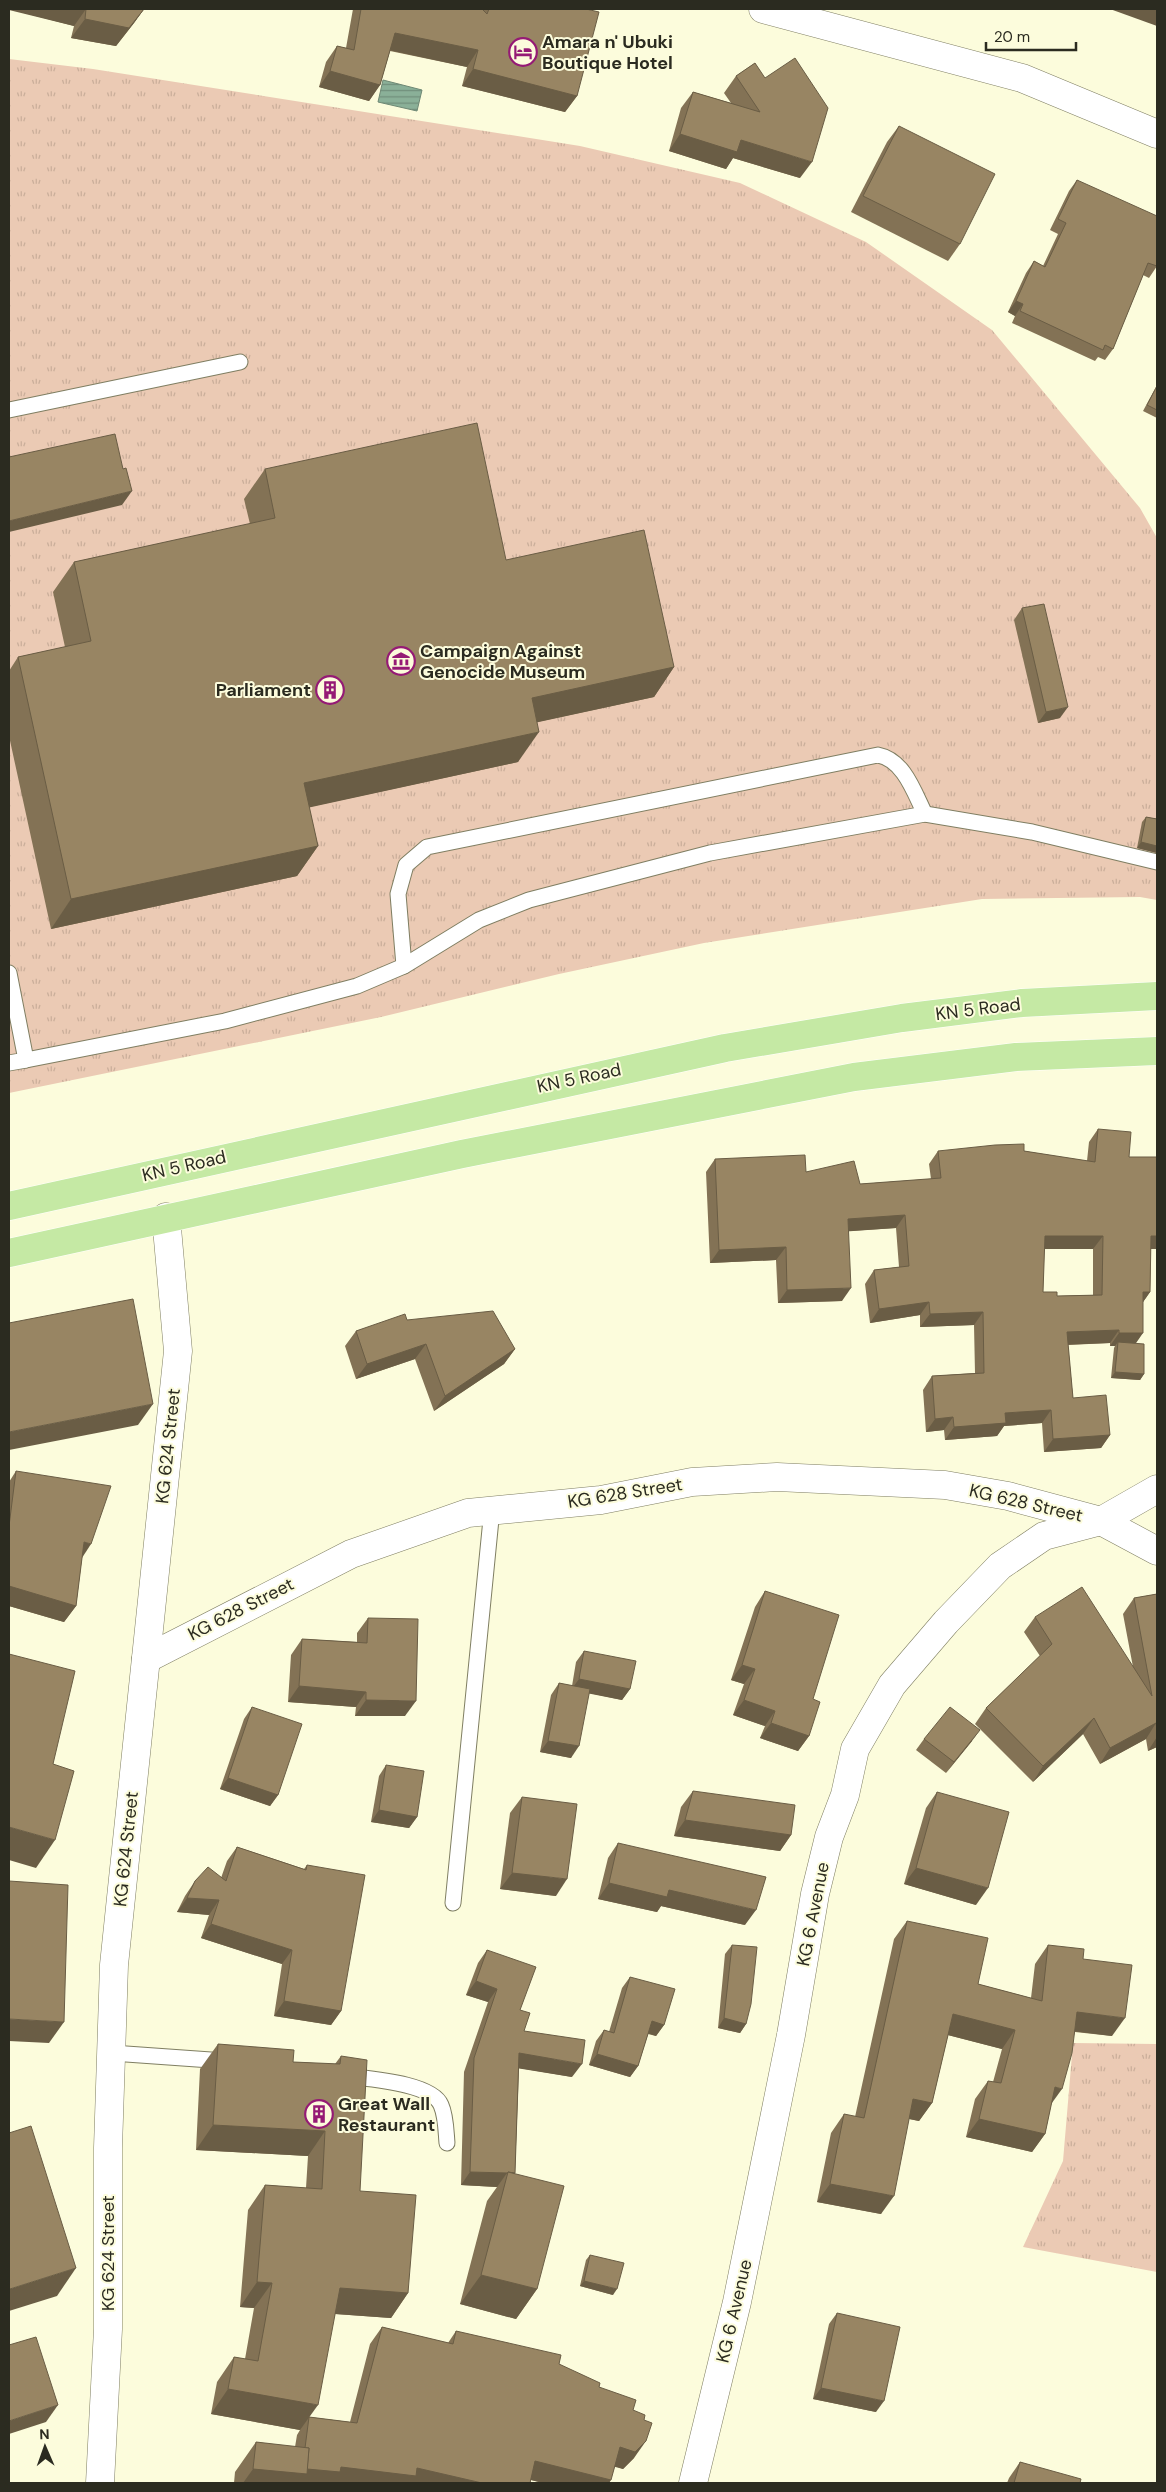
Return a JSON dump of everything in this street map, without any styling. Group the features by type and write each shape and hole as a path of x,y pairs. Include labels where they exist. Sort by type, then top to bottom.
{"main road":[{"path":"763,9 1022,78 1157,134"},
{"name":"KN 5 Road","path":"9,1206 725,1048 902,1018 1022,1003 1157,996"},
{"path":"9,1253 166,1217 462,1154 854,1077 1016,1057 1157,1051"},
{"name":"KG 624 Street","path":"100,2483 108,2329 108,2148 114,1965 178,1351 166,1217"},
{"name":"KG 628 Street","path":"146,1659 351,1554 468,1513 492,1509 601,1500 692,1482 777,1477 945,1485 1008,1496 1101,1521 1157,1551"},
{"name":"KG 6 Avenue","path":"693,2483 737,2302 790,2035 815,1894 829,1838 846,1795 855,1749 892,1685 946,1622 1000,1566 1044,1536 1101,1521 1157,1489"}],"lane":[{"path":"9,410 240,362"},
{"path":"404,966 398,894 406,865 427,847 878,755 887,757 902,771 926,814"},
{"path":"9,1063 225,1021 357,986 404,966 479,920 529,900 710,853 926,814 1032,832 1157,862"},
{"path":"9,973 26,1060"},
{"path":"453,1903 492,1509"},
{"path":"112,2053 238,2062"},
{"path":"332,2073 407,2085 433,2095 441,2104 447,2143"}],"green space":[{"path":"9,59 93,69 580,146 740,183 866,242 992,330 1140,508 1157,538 1157,900 1140,897 982,899 704,943 559,974 381,1017 9,1093"},
{"path":"1073,2043 1157,2044 1157,2272 1023,2247 1063,2161"}],"shaded area":[{"path":"383,80 422,90 417,111 378,102"}],"building":[{"path":"86,9 144,9 129,28 85,19"},
{"path":"361,9 482,9 487,14 489,9 586,9 599,12 577,96 473,69 478,50 395,33 380,85 330,71 337,46 354,50"},
{"path":"795,58 828,108 812,162 741,140 737,152 680,134 693,92 760,112 736,76 755,63 765,78"},
{"path":"899,126 995,174 960,244 863,196"},
{"path":"1077,180 1157,216 1157,266 1148,263 1113,349 1105,345 1103,350 1020,311 1023,304 1016,301 1034,261 1045,267 1066,223 1058,219"},
{"path":"1157,386 1157,410 1147,405"},
{"name":"Parliament","path":"477,423 506,560 644,530 674,667 532,698 539,732 304,783 318,846 71,899 18,657 91,641 74,562 275,518 265,469"},
{"path":"115,434 123,469 126,468 132,491 9,521 9,457"},
{"path":"1044,604 1068,707 1046,712 1022,608"},
{"path":"1146,817 1157,819 1157,846 1141,842"},
{"path":"1098,1129 1131,1132 1129,1157 1157,1157 1157,1236 1151,1236 1150,1292 1143,1292 1143,1333 1119,1333 1119,1330 1067,1332 1073,1398 1106,1395 1110,1435 1053,1439 1051,1410 1005,1413 1006,1423 954,1427 953,1417 935,1419 932,1376 984,1373 983,1312 930,1314 929,1302 879,1309 874,1270 909,1266 905,1215 848,1219 851,1288 787,1290 786,1247 719,1250 715,1159 805,1155 806,1172 854,1161 860,1184 941,1178 938,1151 995,1145 1024,1144 1024,1151 1095,1162","holes":["1045,1236 1103,1236 1102,1295 1057,1296 1057,1292 1043,1292"]},
{"path":"133,1299 153,1404 9,1432 9,1323"},
{"path":"493,1311 515,1349 445,1396 426,1344 367,1364 356,1331 405,1314 407,1320"},
{"path":"1118,1342 1144,1344 1144,1374 1115,1372"},
{"path":"16,1471 111,1486 91,1544 84,1542 76,1606 9,1586 9,1526"},
{"path":"1082,1587 1152,1696 1134,1598 1157,1594 1157,1729 1156,1723 1110,1748 1094,1718 1043,1766 986,1708 1052,1644 1035,1617"},
{"path":"765,1591 839,1615 813,1699 820,1702 809,1736 771,1723 775,1711 744,1700 755,1669 742,1665"},
{"path":"368,1618 418,1619 416,1701 366,1700 366,1692 299,1686 302,1639 367,1643"},
{"path":"584,1651 636,1661 630,1689 579,1679"},
{"path":"9,1654 75,1671 53,1764 74,1771 55,1840 9,1827"},
{"path":"559,1683 590,1689 579,1746 548,1741"},
{"path":"252,1707 302,1724 278,1795 228,1778"},
{"path":"950,1707 980,1730 954,1762 924,1739"},
{"path":"386,1765 424,1771 417,1817 379,1810"},
{"path":"693,1791 795,1805 791,1835 685,1820"},
{"path":"937,1792 1009,1812 988,1888 916,1868"},
{"path":"522,1797 577,1804 567,1879 512,1873"},
{"path":"618,1843 766,1877 756,1910 669,1890 667,1897 609,1883"},
{"path":"237,1847 306,1870 307,1865 365,1875 341,2011 284,2001 292,1950 211,1924 219,1900 187,1898 195,1881 208,1867 226,1881"},
{"path":"9,1881 68,1885 64,2022 9,2019"},
{"path":"907,1921 988,1938 978,1984 1042,2001 1048,1945 1084,1949 1083,1959 1132,1965 1125,2018 1077,2012 1072,2053 1062,2089 1055,2087 1045,2134 979,2119 988,2081 1001,2083 1015,2030 953,2014 932,2103 913,2099 894,2196 830,2184 844,2114 864,2118"},
{"path":"732,1945 757,1947 751,2004 746,2024 724,2018"},
{"path":"487,1950 536,1967 520,2010 530,2013 524,2031 585,2040 582,2064 519,2053 515,2173 470,2172 474,2058 497,1989 476,1981"},
{"path":"630,1977 675,1989 664,2025 652,2021 638,2066 597,2054 604,2030 614,2033"},
{"path":"218,2044 294,2050 293,2062 340,2064 341,2056 367,2060 360,2191 416,2195 408,2293 340,2288 318,2405 228,2389 234,2357 258,2361 272,2283 257,2282 265,2185 322,2189 325,2131 213,2125"},
{"path":"31,2126 76,2268 10,2289 9,2133"},
{"path":"508,2172 564,2186 537,2289 481,2275"},
{"path":"590,2255 624,2263 617,2289 584,2281"},
{"path":"837,2313 900,2327 884,2401 821,2388"},
{"path":"382,2327 453,2344 456,2331 561,2355 559,2364 600,2383 599,2387 636,2400 633,2410 645,2415 644,2420 652,2423 646,2441 635,2452 620,2447 611,2480 535,2461 530,2483 482,2483 417,2468 416,2476 341,2467 340,2472 307,2469 309,2448 305,2448 309,2417 357,2423"},
{"path":"36,2337 58,2405 9,2421 9,2345"},
{"path":"256,2442 309,2448 307,2474 253,2469"},
{"path":"1020,2462 1081,2479 1080,2483 1014,2483"}],"place":[{"name":"Amara n' Ubuki Boutique Hotel","path":"523,52"},
{"name":"Campaign Against Genocide Museum","path":"401,661"},
{"name":"Parliament","path":"330,690"},
{"name":"Great Wall Restaurant","path":"319,2114"}]}
